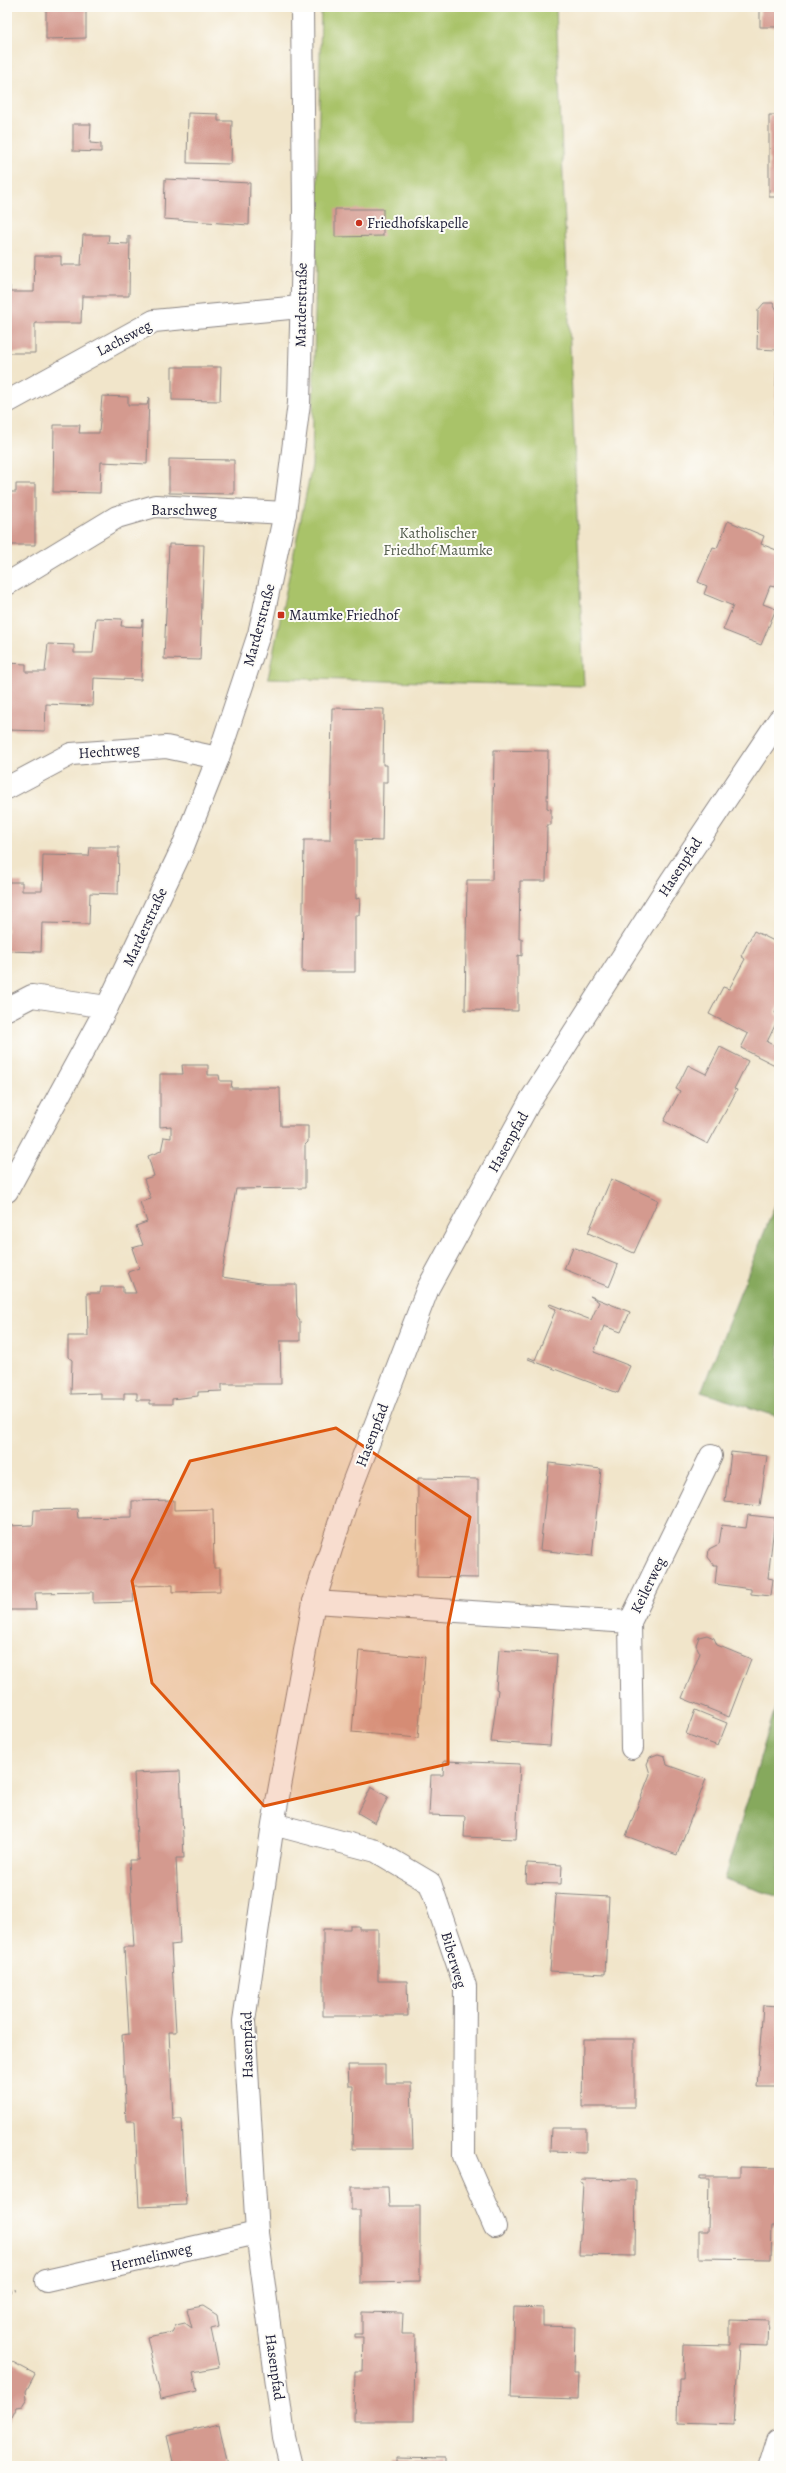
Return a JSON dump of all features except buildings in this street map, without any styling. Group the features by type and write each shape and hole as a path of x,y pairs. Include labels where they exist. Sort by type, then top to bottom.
{"street":[{"name":"Marderstraße","path":"7,1191 107,1007 182,849 218,758 259,634 285,513 299,403 300,307 304,211 302,7"},
{"name":"Lachsweg","path":"7,402 154,321 300,307"},
{"name":"Barschweg","path":"7,584 117,517 155,506 285,513"},
{"name":"Hasenpfad","path":"291,2466 284,2436 256,2233 244,2021 273,1824 314,1602 348,1496 428,1288 530,1101 670,881 779,720"},
{"name":"Hechtweg","path":"7,788 71,754 166,747 218,758"},
{"path":"7,1009 32,996 107,1007"},
{"name":"Keilerweg","path":"632,1748 630,1622 711,1456"},
{"path":"314,1602 630,1622"},
{"name":"Biberweg","path":"273,1824 376,1851 430,1883 464,1986 464,2156 495,2227"},
{"name":"Hermelinweg","path":"46,2281 256,2233"},
{"path":"771,2466 779,2440"}],"highlighted area":[{"path":"336,1428 470,1517 448,1627 448,1764 264,1806 152,1683 132,1581 190,1461"}],"green space":[{"name":"Katholischer Friedhof Maumke","path":"321,7 556,7 584,686 268,678 312,465"},
{"path":"779,1195 779,1417 701,1392"},
{"path":"779,1695 779,1897 724,1879"}],"place":[{"name":"Friedhofskapelle","path":"359,223"},
{"name":"Maumke Friedhof","path":"281,615"}]}
